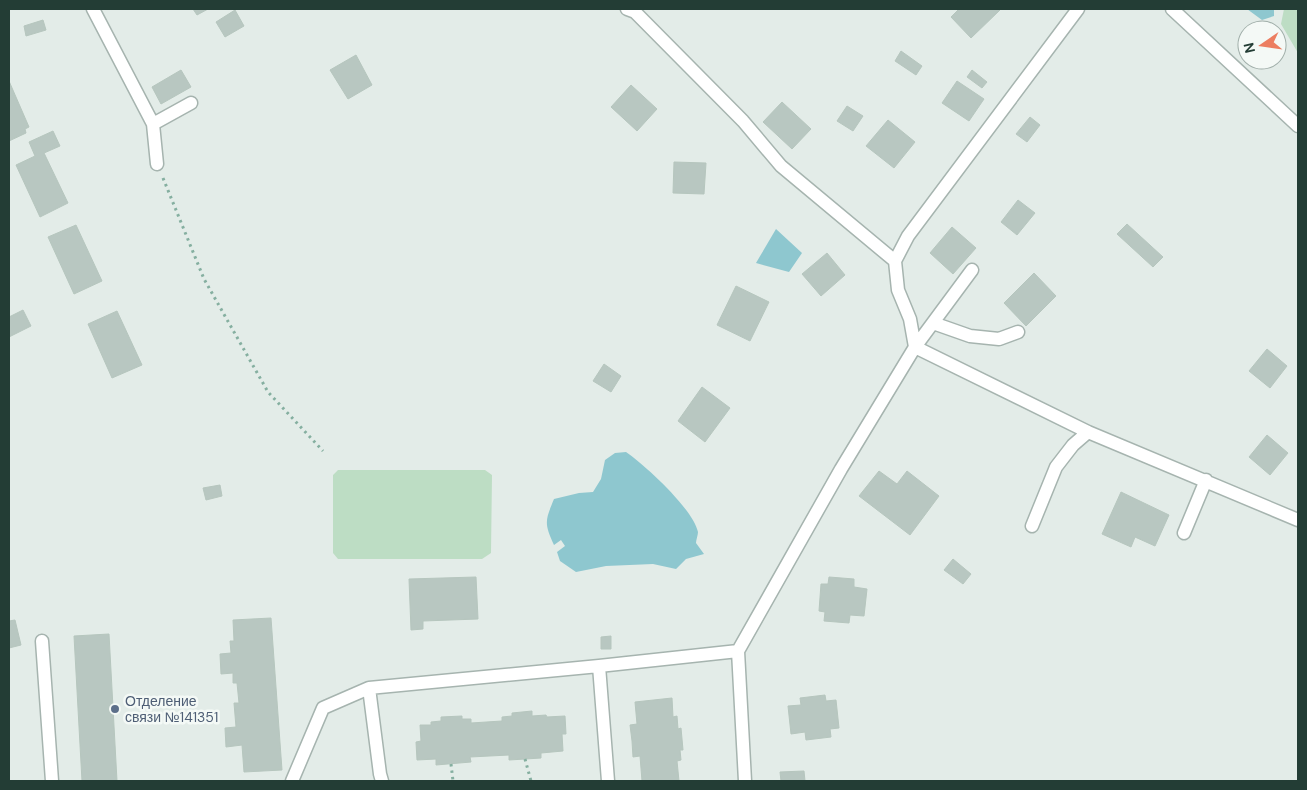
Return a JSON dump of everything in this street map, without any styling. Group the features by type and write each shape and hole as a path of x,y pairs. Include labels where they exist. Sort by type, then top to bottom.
{"lane":[{"path":"93,9 153,124 157,164"},
{"path":"627,9 634,12 743,121 781,166 895,261"},
{"path":"915,347 910,319 898,290 895,261 908,236 1078,9"},
{"path":"1172,9 1298,126"},
{"path":"153,124 190,103"},
{"path":"745,781 738,650 841,470 915,347 972,270"},
{"path":"933,323 970,336 999,339 1018,332"},
{"path":"915,347 1088,432 1298,520"},
{"path":"1032,526 1056,467 1073,444 1088,432"},
{"path":"1184,533 1206,480"},
{"path":"42,641 52,781"},
{"path":"292,781 323,708 369,688 599,666 738,650"},
{"path":"599,666 608,781"},
{"path":"369,688 382,781"}],"path":[{"path":"157,164 204,279 263,384 268,392 323,451"},
{"path":"525,758 531,781"},
{"path":"451,764 453,781"}],"green space":[{"path":"1284,9 1298,9 1298,53 1287,34 1287,20 1282,20"},
{"path":"338,470 485,470 492,475 491,553 482,559 338,559 333,553 333,475"}],"water":[{"path":"1247,9 1274,9 1274,16 1262,20"},
{"path":"776,229 802,253 789,272 756,263"},
{"path":"626,452 656,477 678,500 694,522 698,532 696,543 704,554 686,559 676,569 653,564 606,566 576,572 560,561 557,552 565,546 561,540 554,545 547,527 547,517 554,499 593,492 601,479 605,460 615,453"}],"building":[{"path":"193,9 208,9 197,15"},
{"path":"959,9 1000,10 971,38 951,17"},
{"path":"235,10 244,26 225,37 216,22"},
{"path":"43,20 46,30 26,36 24,26"},
{"path":"901,51 922,66 916,75 895,61"},
{"path":"356,55 372,85 348,99 330,70"},
{"path":"181,70 191,87 161,104 152,87"},
{"path":"972,70 987,82 982,88 967,77"},
{"path":"9,81 29,127 25,129 26,133 9,141"},
{"path":"957,81 984,99 969,121 942,103"},
{"path":"631,85 657,109 637,131 611,107"},
{"path":"782,102 811,129 792,149 763,122"},
{"path":"847,106 863,116 853,131 837,121"},
{"path":"1030,117 1040,125 1027,142 1016,134"},
{"path":"888,120 915,142 894,168 866,146"},
{"path":"53,131 60,146 44,153 68,203 40,217 16,165 35,156 29,142"},
{"path":"674,162 706,163 704,194 673,193"},
{"path":"1018,200 1035,213 1017,235 1001,222"},
{"path":"1127,224 1163,257 1153,267 1117,234"},
{"path":"76,225 102,281 74,294 48,237"},
{"path":"952,227 976,248 953,274 930,253"},
{"path":"827,253 845,275 821,296 802,274"},
{"path":"1034,273 1056,296 1026,326 1004,303"},
{"path":"736,286 769,302 750,341 717,325"},
{"path":"23,310 31,326 9,337 9,317"},
{"path":"117,311 142,365 112,378 88,324"},
{"path":"1267,349 1287,366 1270,388 1249,371"},
{"path":"604,364 621,376 611,392 593,381"},
{"path":"702,387 730,408 705,442 678,421"},
{"path":"1267,435 1288,453 1270,475 1249,457"},
{"path":"879,471 897,484 907,471 939,496 910,535 859,496"},
{"path":"220,485 222,496 206,500 203,488"},
{"path":"1121,492 1169,515 1155,546 1135,537 1131,547 1102,534"},
{"path":"953,559 971,574 963,584 944,570"},
{"path":"476,577 478,619 423,621 423,629 411,630 409,579"},
{"path":"829,577 854,579 854,587 867,589 864,616 850,615 849,623 824,621 825,612 819,611 821,584 828,584"},
{"path":"271,618 282,770 244,772 242,745 226,747 225,728 236,727 234,703 239,703 237,683 233,683 233,673 221,674 220,654 231,653 230,641 234,641 233,620"},
{"path":"15,620 21,645 9,648 9,621"},
{"path":"109,634 117,781 82,781 74,636"},
{"path":"611,636 611,649 601,649 601,637"},
{"path":"825,695 826,701 836,700 839,728 830,729 831,737 806,740 805,732 791,734 788,706 801,705 800,698"},
{"path":"672,698 673,717 677,716 678,729 681,728 683,750 680,750 681,760 677,761 679,781 642,781 640,756 633,757 630,725 637,724 635,702"},
{"path":"532,711 532,716 565,716 566,734 562,734 563,751 541,753 541,758 509,760 509,755 470,757 471,762 436,765 436,759 417,760 416,742 421,741 420,725 431,725 431,722 441,721 441,717 462,716 462,719 471,719 471,723 502,721 502,717 512,716 512,713"},
{"path":"804,771 805,781 781,781 780,772"}],"place":[{"name":"Отделение связи №141351","path":"115,709"}]}
